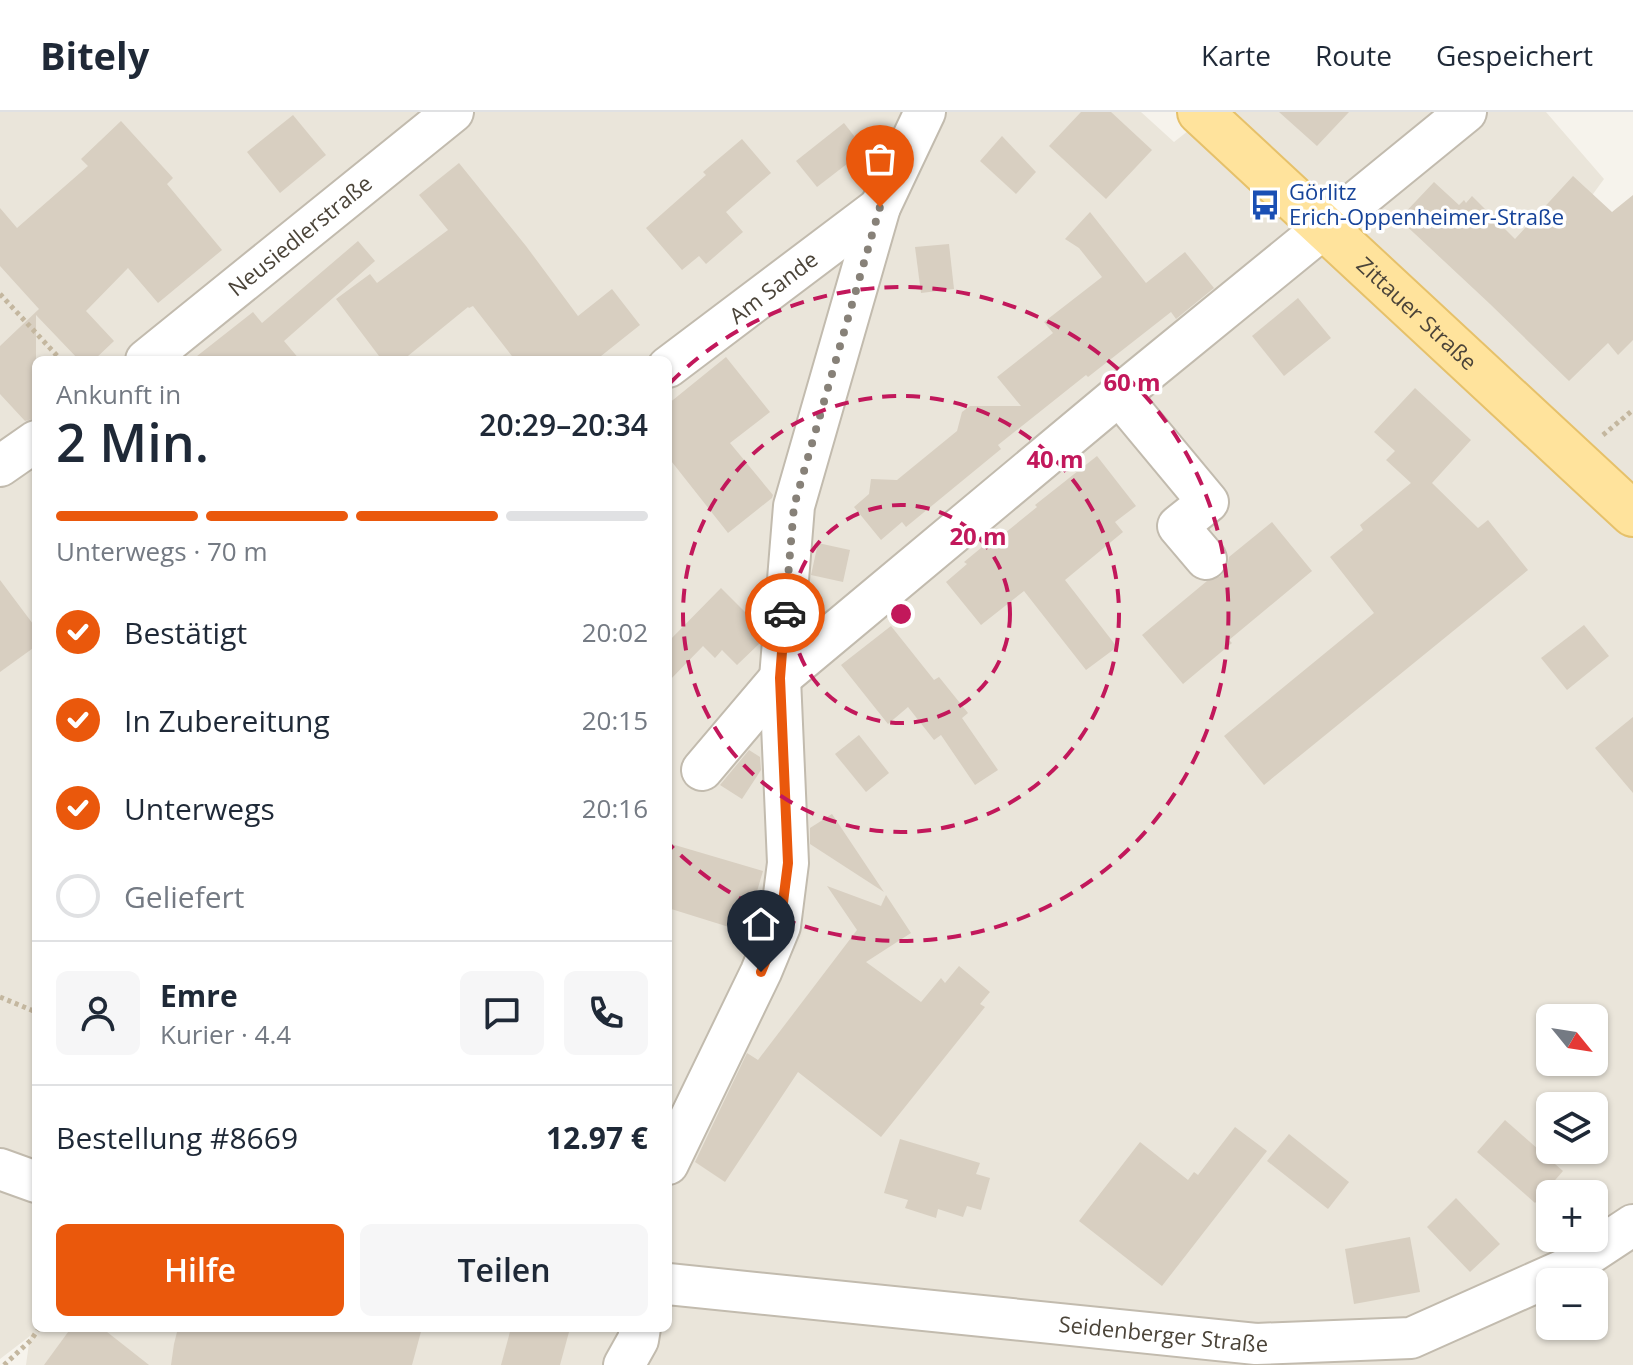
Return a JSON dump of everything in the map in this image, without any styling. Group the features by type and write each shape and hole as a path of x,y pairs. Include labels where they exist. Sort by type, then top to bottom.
{"main road":[{"name":"Zittauer Straße","path":"1200,112 1633,514"}],"street":[{"name":"Neusiedlerstraße","path":"151,356 453,112"},
{"name":"Am Sande","path":"672,1156 780,926 788,863 780,678 794,506 880,207 925,112"},
{"path":"702,770 780,678 1119,395 1466,112"},
{"name":"Am Sande","path":"672,364 880,207"},
{"path":"1119,395 1208,502 1178,526 1206,559"},
{"path":"0,466 32,444"},
{"path":"0,1169 32,1181"},
{"name":"Seidenberger Straße","path":"672,1284 1256,1344 1411,1338 1568,1268 1633,1225"},
{"path":"624,1365 639,1332"}],"path":[{"path":"0,294 57,356"},
{"path":"0,997 32,1010"},
{"path":"4,1365 36,1332"}],"shaded area":[{"path":"0,112 1141,112 1174,142 1212,112 1546,112 1604,179 1563,235 1633,307 1633,1365 26,1365 30,1336 0,1359"}],"building":[{"path":"1081,112 1111,112 1152,150 1106,199 1049,146"},
{"path":"1279,112 1349,112 1317,146"},
{"path":"293,115 326,155 280,193 247,152"},
{"path":"121,121 173,178 167,184 222,250 158,303 128,268 86,311 114,341 98,356 75,356 36,315 36,356 32,356 32,419 25,421 0,394 0,346 39,309 0,266 0,208 17,228 88,166 81,159"},
{"path":"844,123 865,150 817,187 796,161"},
{"path":"1002,136 1036,172 1016,194 980,161"},
{"path":"742,139 771,173 726,212 743,232 706,264 699,256 682,270 646,228"},
{"path":"459,163 578,316 612,289 640,325 601,356 512,356 473,306 408,356 379,356 336,299 370,274 377,283 448,230 419,195"},
{"path":"1573,176 1612,212 1633,195 1633,340 1618,355 1608,343 1569,381 1399,219 1434,182 1459,205 1472,196 1515,239"},
{"path":"1090,212 1146,283 1185,252 1214,288 1176,319 1171,312 1088,377 1086,375 998,445 1001,449 906,527 902,522 881,540 854,507 869,494 871,479 897,480 957,431 962,412 970,406 1021,406 997,377 1053,333 1044,322 1102,277 1079,248 1065,239"},
{"path":"358,241 375,261 284,341 297,356 197,356 253,312 262,323"},
{"path":"949,244 954,289 921,293 915,247"},
{"path":"1298,298 1331,338 1284,376 1252,336"},
{"path":"726,357 770,412 730,443 773,495 772,498 728,533 672,462 672,401"},
{"path":"1415,388 1471,440 1432,483 1478,528 1488,520 1528,570 1264,785 1224,736 1374,613 1330,557 1363,530 1360,525 1411,483 1386,460 1395,451 1374,432"},
{"path":"1097,456 1136,506 1115,522 1123,532 1065,580 1117,647 1086,670 1024,591 981,625 946,582 967,564 964,562 987,543 989,546"},
{"path":"1272,522 1312,571 1229,640 1232,643 1183,684 1142,635 1207,581 1221,576 1229,557"},
{"path":"818,543 850,550 843,582 811,575"},
{"path":"0,580 32,623 32,649 0,672"},
{"path":"721,588 761,628 760,643 737,665 722,650 715,658 703,646 672,678 672,638"},
{"path":"1584,625 1609,656 1567,690 1541,658"},
{"path":"891,626 934,680 939,677 968,713 962,718 998,770 975,785 941,735 934,740 908,707 888,724 841,665"},
{"path":"1633,717 1633,793 1595,748"},
{"path":"859,735 889,773 866,792 835,754"},
{"path":"749,750 760,757 761,770 742,799 720,785"},
{"path":"832,814 884,892 810,844 810,828"},
{"path":"672,844 763,871 745,932 672,909"},
{"path":"827,886 881,906 886,895 911,933 866,962 921,1002 941,978 945,983 959,966 990,992 980,1004 985,1007 881,1137 798,1072 725,1182 695,1162 747,1053 758,1060 857,930"},
{"path":"1505,1120 1536,1147 1536,1164 1555,1164 1563,1171 1555,1180 1536,1180 1535,1203 1477,1152"},
{"path":"1235,1127 1267,1151 1162,1286 1079,1221 1140,1142 1188,1180 1194,1172 1198,1175"},
{"path":"1289,1134 1349,1182 1328,1209 1267,1161"},
{"path":"900,1139 980,1163 976,1174 990,1178 981,1210 967,1206 963,1217 938,1209 936,1218 905,1208 908,1200 884,1193"},
{"path":"1456,1198 1500,1244 1470,1272 1427,1227"},
{"path":"1410,1237 1420,1292 1354,1304 1345,1249"},
{"path":"68,1332 107,1332 149,1365 44,1365"},
{"path":"177,1332 421,1332 412,1365 171,1365"},
{"path":"510,1332 569,1332 560,1365 501,1365"}],"way so far":[{"path":"785,613 794,506 880,207"}],"place":[{"name":"Görlitz Erich-Oppenheimer-Straße","path":"1265,205"}],"route":[{"path":"761,972 780,926 788,863 780,678 785,613"}]}
